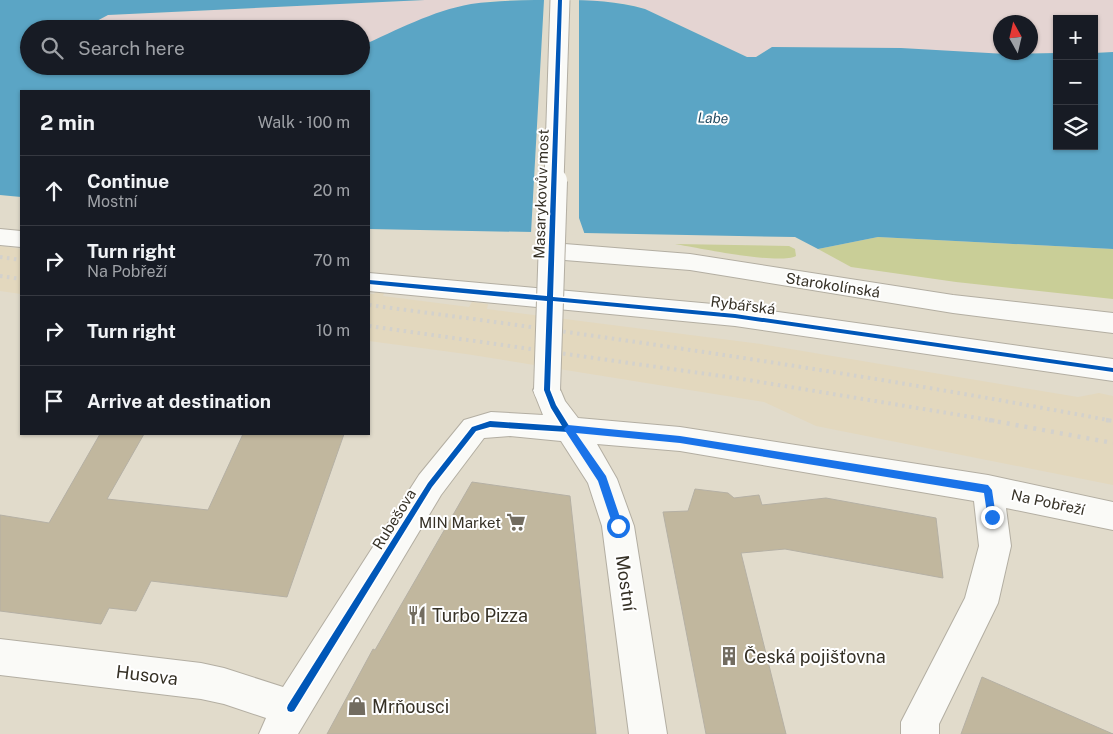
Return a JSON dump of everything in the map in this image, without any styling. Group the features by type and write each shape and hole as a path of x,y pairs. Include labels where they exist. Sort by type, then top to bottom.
{"street":[{"name":"Masarykovův most","path":"547,390 560,0"},
{"path":"0,237 20,239"},
{"name":"Starokolínská","path":"552,251 690,262 953,304 1113,323"},
{"name":"Rybářská","path":"370,282 735,316 1113,370"},
{"name":"Mostní","path":"547,390 553,406 602,479 618,526 648,734"},
{"name":"Rubešova","path":"285,721 430,486 474,429 490,424 568,429"},
{"name":"Na Pobřeží","path":"568,429 680,440 988,490 1113,516"},
{"path":"920,734 920,722 981,603 995,546 988,490"},
{"name":"Husova","path":"0,657 202,681 224,686 285,721"}],"shaded area":[{"path":"425,0 507,0 489,1 439,13 370,42 370,20 99,20 108,15"},
{"path":"552,0 1113,0 1113,52 1098,53 1098,15 1053,15 1053,53 1038,53 1038,15 993,15 993,54 772,47 756,57 747,57 645,9 627,4 602,1"},
{"path":"0,246 20,249 20,294 0,291"},
{"path":"377,290 385,291 383,296 469,307 472,302 488,304 487,309 761,344 1078,397 1099,393 1113,396 1113,485 816,426 764,402 466,354 370,341 370,294 374,294"}],"green space":[{"path":"878,237 1113,249 1113,299 956,282 851,267 818,249"},
{"path":"675,244 789,246 795,249 796,256 787,258 756,257"}],"water":[{"name":"Labe","path":"0,0 425,0 108,15 99,20 20,20 20,75 370,75 370,42 401,28 442,11 471,4 539,0 583,0 624,4 645,9 747,57 756,57 772,47 901,48 993,53 993,60 1038,60 1038,53 1053,53 1053,150 1098,150 1098,53 1113,52 1113,249 878,237 818,249 795,237 370,229 370,90 20,90 20,197 0,195"}],"pier":[{"path":"544,0 579,0 579,218 585,235 531,233"}],"building":[{"path":"99,435 143,435 107,499 208,510 243,435 344,435 287,597 151,581 136,611 109,608 101,624 0,611 0,515 49,523"},
{"path":"472,482 570,496 596,734 327,734 373,649 375,650"},
{"name":"Česká pojišťovna","path":"695,489 728,493 734,498 759,495 762,505 826,498 936,518 943,578 785,549 741,553 786,734 706,734 663,512 688,511"},
{"path":"982,677 1113,734 961,734"}],"railway":[{"path":"0,257 20,260"},
{"path":"0,276 20,279"},
{"path":"370,305 556,330 835,372 1113,421 1106,420"},
{"path":"370,326 742,379 996,421"},
{"path":"989,420 1113,443"}],"cycle path":[{"path":"560,0 547,390 553,406 568,429"},
{"path":"370,282 735,316 1113,370"},
{"path":"291,708 430,485 474,429 490,424 568,429"}],"place":[{"name":"MIN Market","path":"516,522"},
{"name":"Turbo Pizza","path":"417,615"},
{"name":"Česká pojišťovna","path":"729,656"},
{"name":"Mrňousci","path":"357,706"}],"route":[{"path":"618,526 602,479 585,451 568,429 680,440 988,490 992,517"}]}
